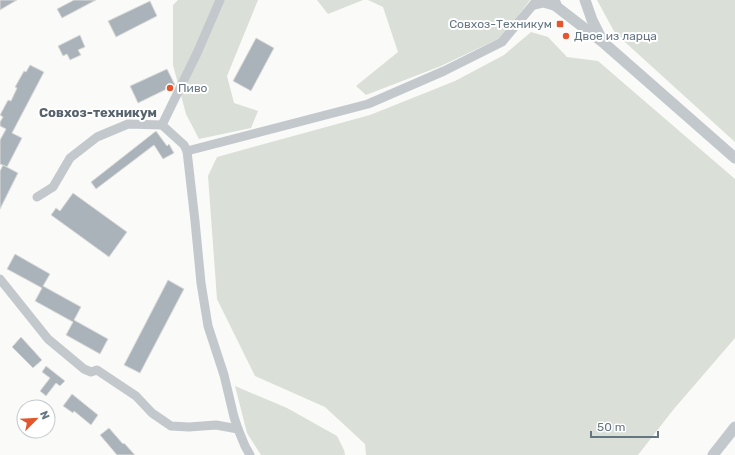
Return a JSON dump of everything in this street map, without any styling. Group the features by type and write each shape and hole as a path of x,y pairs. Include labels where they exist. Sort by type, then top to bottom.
{"street":[{"path":"162,125 198,51 220,0"},
{"path":"585,0 592,20 604,44"},
{"path":"187,151 368,104 444,71 502,42 535,2 556,4 735,158"},
{"path":"37,196 53,186 70,158 97,137 128,124 162,125 184,145 187,151 201,283 208,326 224,375 234,417 250,455"},
{"path":"0,279 48,339 84,369 91,372 97,370 136,396 152,413 171,426 189,427 216,425 238,429"},
{"path":"713,455 735,427"}],"shaded area":[{"path":"178,0 258,0 227,76 234,103 258,111 251,128 199,139 186,114 173,65 173,5"},
{"path":"317,0 363,0 328,14"},
{"path":"368,0 530,0 502,37 441,66 366,95 356,86 398,52 383,7"},
{"path":"597,0 735,0 735,142 615,33"},
{"path":"531,32 548,37 567,57 598,61 735,179 735,338 673,410 638,455 366,455 365,444 325,407 255,376 217,299 208,176 217,157 370,115 455,81 504,55"},
{"path":"235,386 287,408 337,436 345,455 261,455 247,433"}],"building":[{"path":"0,0 17,0 0,10"},
{"path":"74,0 96,0 62,18 57,9"},
{"path":"150,1 157,16 116,37 108,21"},
{"path":"80,35 85,47 78,50 81,55 70,60 67,54 63,56 58,46"},
{"path":"256,38 274,48 251,91 233,81"},
{"path":"30,65 44,72 12,133 22,138 7,167 0,164 0,140 6,129 0,126 0,122 3,117 0,115 8,100 11,101 17,88 15,87 24,71 26,72"},
{"path":"167,69 175,85 138,103 130,86"},
{"path":"156,131 167,146 169,144 174,153 163,159 154,145 96,189 91,182"},
{"path":"3,165 18,173 0,209 0,171"},
{"path":"73,193 127,232 109,257 51,215 56,208 60,211"},
{"path":"15,254 50,274 43,286 81,307 74,320 108,339 100,354 66,335 73,322 35,301 42,288 7,269"},
{"path":"168,280 184,289 140,373 124,365"},
{"path":"21,337 42,360 33,368 12,347"},
{"path":"46,366 65,381 60,386 56,383 46,396 40,391 50,378 42,372"},
{"path":"72,394 98,415 91,425 74,411 73,413 63,406"},
{"path":"109,428 135,455 117,455 100,435"}],"place":[{"name":"Совхоз-Техникум","path":"560,24"},
{"name":"Двое из ларца","path":"566,36"},
{"name":"Пиво","path":"170,88"}],"district":[{"name":"Совхоз-техникум","path":"98,112"}]}
